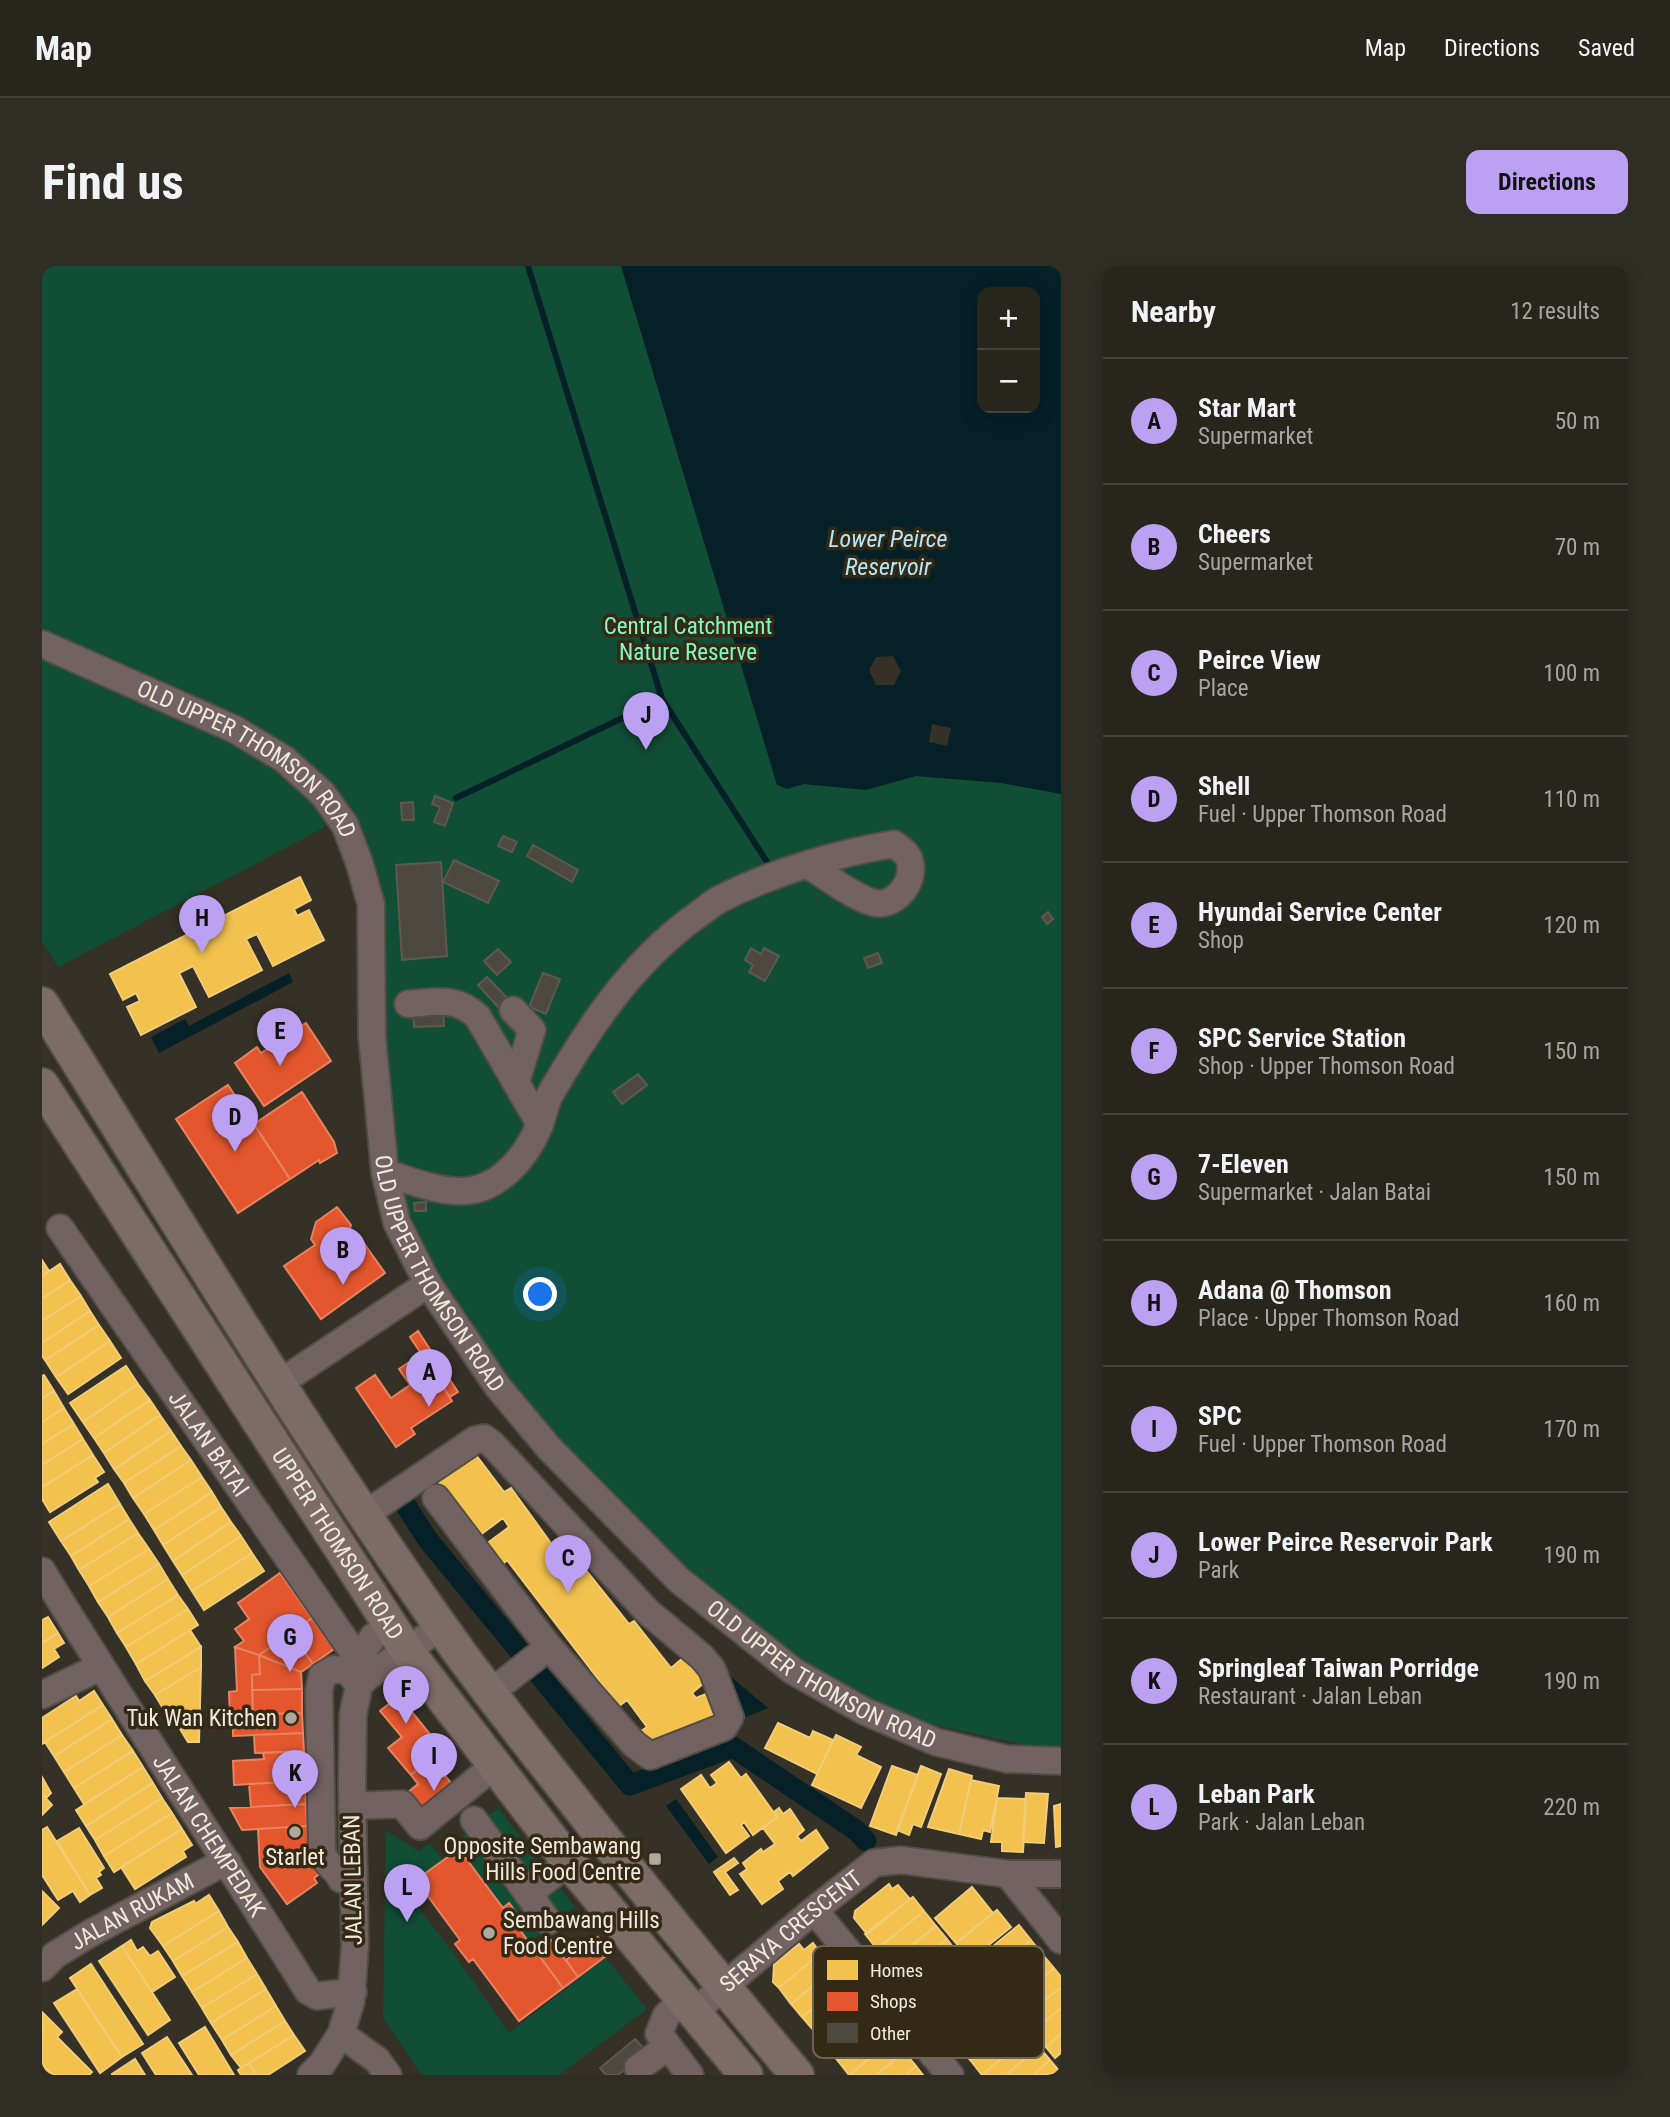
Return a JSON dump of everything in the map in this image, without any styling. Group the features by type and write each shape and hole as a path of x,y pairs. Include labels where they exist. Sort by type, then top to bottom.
{"main road":[{"name":"UPPER THOMSON ROAD","path":"42,1004 278,1384 441,1627 662,1912 797,2075"},
{"name":"UPPER THOMSON ROAD","path":"42,1084 399,1638 494,1766 737,2072"}],"street":[{"name":"OLD UPPER THOMSON ROAD","path":"42,644 234,729 285,759 322,793 345,825 359,862 370,904 372,1036 385,1173 397,1223 428,1284 498,1387 549,1448 679,1580 793,1671 864,1711 936,1742 1007,1759 1061,1761"},
{"path":"385,1173 456,1192 488,1185 517,1162 540,1124 545,1101 581,1041 627,979 656,949 720,898 808,865"},
{"path":"408,1004 459,1003 469,1008 478,1017 540,1124"},
{"path":"516,1082 527,1019"},
{"name":"JALAN BATAI","path":"60,1228 361,1674"},
{"path":"278,1384 428,1284"},
{"path":"364,1515 475,1440 484,1438 648,1612 702,1657 712,1670 730,1717 724,1727 650,1756 634,1744 549,1647 436,1498"},
{"name":"JALAN CHEMPEDAK","path":"42,1571 100,1667 308,1990 317,1996 352,1992"},
{"path":"354,1880 341,1879 338,1871 323,1860 321,1852 319,1691 323,1676 334,1669 361,1674 399,1638 441,1627"},
{"path":"490,1693 549,1647"},
{"path":"42,1695 100,1667"},
{"name":"JALAN LEBAN","path":"311,2075 322,2064 341,2034 352,1992 354,1715 361,1674"},
{"path":"352,1806 402,1804 420,1826 494,1766"},
{"path":"474,1820 548,1921"},
{"name":"SERAYA CRESCENT","path":"667,2047 659,2034 666,2016 688,2007 723,1986 874,1863 924,1861 1008,1874 1061,1874"},
{"path":"528,1894 569,1862"},
{"name":"JALAN RUKAM","path":"42,1968 55,1955 89,1934 215,1867 228,1863"},
{"path":"1008,1874 1061,1940"},
{"path":"814,1910 844,1946"},
{"path":"341,2034 377,2060 388,2075"},
{"path":"638,2068 667,2047 690,2075"},
{"path":"936,2058 950,2075"}],"green space":[{"name":"Central Catchment Nature Reserve","path":"42,266 1061,266 1061,1746 1031,1746 915,1721 773,1647 597,1487 551,1433 498,1364 404,1227 363,899 346,854 327,825 325,816 326,826 316,832 58,967 42,942"},
{"path":"498,1808 575,1907 528,1943 452,1844"},
{"path":"386,1831 419,1851 430,1843 444,1861 405,1890 509,2033 606,1958 647,2009 559,2075 422,2075 383,2018"}],"water":[{"name":"Lower Peirce Reservoir","path":"621,266 1061,266 1061,794 1001,783 916,776 866,790 804,784 787,789 777,785"},
{"path":"289,973 293,982 159,1053 151,1037 185,1019 189,1026"},
{"path":"730,1676 768,1708 746,1717"},
{"path":"676,1799 718,1857 709,1864 666,1806"}],"pier":[{"path":"893,656 901,671 894,685 876,685 869,670 876,657"},
{"path":"932,724 951,728 947,746 929,742"}],"building: Homes":[{"path":"300,877 311,900 294,909 297,916 309,910 324,940 273,966 257,934 246,939 262,970 209,997 193,966 179,973 196,1007 141,1035 127,1007 140,1001 136,993 123,1000 110,974"},
{"path":"42,1260 49,1271 42,1276"},
{"path":"60,1264 70,1280 42,1299 42,1276"},
{"path":"70,1280 81,1296 42,1321 42,1299"},
{"path":"81,1296 90,1311 42,1343 42,1321"},
{"path":"90,1311 99,1325 45,1360 42,1356 42,1343"},
{"path":"99,1325 110,1341 56,1377 45,1360"},
{"path":"110,1341 121,1358 68,1394 56,1377"},
{"path":"126,1366 138,1384 83,1422 70,1403"},
{"path":"44,1375 54,1391 42,1399 42,1376"},
{"path":"138,1384 150,1400 94,1438 83,1422"},
{"path":"54,1391 64,1408 42,1422 42,1399"},
{"path":"150,1400 160,1415 104,1453 94,1438"},
{"path":"64,1408 74,1424 42,1444 42,1422"},
{"path":"160,1415 171,1431 114,1469 104,1453"},
{"path":"74,1424 83,1439 42,1465 42,1444"},
{"path":"171,1431 181,1446 124,1483 114,1469"},
{"path":"83,1439 93,1455 42,1487 42,1465"},
{"path":"181,1446 191,1460 133,1498 124,1483"},
{"path":"470,1447 504,1492 511,1488 553,1546 562,1540 629,1624 634,1621 671,1668 689,1653 710,1678 692,1693 696,1698 716,1690 726,1719 654,1748 641,1731 647,1727 627,1700 619,1706 507,1560 502,1565 485,1545 509,1527 503,1518 480,1535 433,1475"},
{"path":"93,1455 104,1472 95,1478 98,1482 50,1512 42,1499 42,1487"},
{"path":"191,1460 202,1477 144,1514 133,1498"},
{"path":"202,1477 212,1492 154,1530 144,1514"},
{"path":"108,1484 120,1504 61,1541 49,1522"},
{"path":"212,1492 221,1507 163,1545 154,1530"},
{"path":"120,1504 129,1519 71,1556 61,1541"},
{"path":"221,1507 231,1522 173,1561 163,1545"},
{"path":"129,1519 138,1533 79,1570 71,1556"},
{"path":"231,1522 241,1536 182,1575 173,1561"},
{"path":"138,1533 149,1549 89,1586 79,1570"},
{"path":"241,1536 252,1553 192,1591 182,1575"},
{"path":"149,1549 159,1564 98,1602 89,1586"},
{"path":"252,1553 264,1571 204,1610 192,1591"},
{"path":"159,1564 168,1579 108,1617 98,1602"},
{"path":"168,1579 178,1595 117,1633 108,1617"},
{"path":"178,1595 188,1609 126,1647 117,1633"},
{"path":"188,1609 198,1625 136,1664 126,1647"},
{"path":"48,1617 58,1633 42,1643 42,1620"},
{"path":"190,1630 201,1647 145,1681 136,1664"},
{"path":"58,1633 64,1643 54,1649 59,1657 42,1668 42,1643"},
{"path":"201,1647 201,1667 155,1695 145,1681"},
{"path":"201,1667 199,1742 188,1742 155,1695"},
{"path":"94,1691 103,1705 42,1744 42,1718 76,1696 79,1701"},
{"path":"103,1705 112,1719 54,1756 45,1742"},
{"path":"112,1719 122,1735 64,1772 54,1756"},
{"path":"778,1723 810,1738 813,1731 833,1740 817,1774 765,1748"},
{"path":"122,1735 133,1751 74,1788 64,1772"},
{"path":"836,1735 861,1747 856,1755 881,1767 861,1808 812,1785"},
{"path":"133,1751 143,1767 84,1804 74,1788"},
{"path":"729,1762 741,1778 746,1774 777,1817 753,1835 744,1822 741,1825 749,1836 726,1853 681,1789 701,1775 710,1788 717,1783 711,1775"},
{"path":"892,1766 918,1775 896,1835 870,1826"},
{"path":"921,1766 941,1774 921,1827 913,1824 909,1835 897,1830"},
{"path":"143,1767 153,1783 86,1826 76,1810"},
{"path":"949,1769 972,1776 959,1834 928,1827"},
{"path":"42,1777 51,1793 46,1798 42,1794"},
{"path":"971,1780 999,1786 990,1832 983,1830 981,1839 959,1834"},
{"path":"153,1783 162,1798 95,1840 86,1826"},
{"path":"1026,1793 1048,1794 1044,1843 1023,1842"},
{"path":"42,1794 52,1805 42,1815"},
{"path":"162,1798 172,1813 104,1856 95,1840"},
{"path":"997,1798 1026,1799 1023,1852 1002,1851 1002,1842 991,1842"},
{"path":"1061,1804 1061,1846 1056,1847 1054,1806"},
{"path":"779,1808 783,1814 790,1809 804,1830 797,1836 801,1841 816,1830 828,1848 793,1876 790,1872 778,1881 783,1889 762,1904 740,1874 747,1869 743,1863 761,1849 763,1852 775,1844 763,1828 777,1817 774,1812"},
{"path":"172,1813 182,1829 114,1872 104,1856"},
{"path":"47,1827 90,1895 80,1902 73,1891 58,1900 42,1875 42,1830"},
{"path":"79,1828 104,1868 96,1878 102,1888 90,1895 57,1841"},
{"path":"182,1829 192,1845 183,1851 186,1857 135,1889 121,1867"},
{"path":"734,1858 738,1863 725,1872 738,1890 730,1895 714,1872"},
{"path":"889,1884 892,1889 898,1885 910,1899 867,1934 854,1918 855,1911"},
{"path":"972,1887 993,1913 956,1943 935,1918"},
{"path":"42,1891 59,1908 42,1925"},
{"path":"209,1895 219,1911 163,1946 150,1928 152,1922 194,1901 195,1904"},
{"path":"913,1897 924,1911 881,1946 875,1946 865,1934"},
{"path":"997,1910 1011,1927 987,1946 958,1946 956,1943"},
{"path":"219,1911 228,1927 173,1961 163,1946"},
{"path":"924,1911 936,1926 911,1946 881,1946"},
{"path":"1019,1925 1031,1940 1024,1946 993,1946"},
{"path":"936,1926 947,1939 938,1946 911,1946"},
{"path":"228,1927 238,1942 182,1976 173,1961"},
{"path":"947,1939 952,1946 938,1946"},
{"path":"131,1940 137,1951 143,1947 150,1956 158,1951 175,1977 152,1992 122,1946"},
{"path":"1031,1940 1036,1946 1024,1946"},
{"path":"238,1942 247,1958 192,1992 182,1976"},
{"path":"813,1943 815,1946 813,1946 813,1960 779,1988 773,1982 774,1964 799,1944 804,1950"},
{"path":"122,1946 170,2020 148,2035 99,1961"},
{"path":"1044,1956 1054,1968 1044,1976"},
{"path":"247,1958 257,1974 202,2008 192,1992"},
{"path":"813,1960 813,1986 791,2004 779,1988"},
{"path":"91,1964 143,2044 122,2057 70,1978"},
{"path":"1054,1968 1061,1977 1061,1987 1044,2001 1044,1976"},
{"path":"257,1974 266,1989 211,2023 202,2008"},
{"path":"813,1986 813,2008 802,2017 791,2004"},
{"path":"1061,1987 1061,2008 1044,2023 1044,2001"},
{"path":"77,1989 122,2057 100,2073 54,2003"},
{"path":"266,1989 276,2006 222,2040 211,2023"},
{"path":"276,2006 285,2021 231,2055 222,2040"},
{"path":"813,2008 813,2030 802,2017"},
{"path":"1061,2008 1061,2034 1046,2047 1044,2045 1044,2023"},
{"path":"43,2013 62,2032 57,2037 92,2072 89,2075 53,2075 42,2064"},
{"path":"285,2021 294,2035 241,2068 231,2055"},
{"path":"205,2027 234,2075 199,2075 179,2043"},
{"path":"1061,2034 1061,2053 1055,2058 1046,2047"},
{"path":"294,2035 305,2051 268,2075 257,2075 249,2063"},
{"path":"167,2037 192,2075 156,2075 142,2053"},
{"path":"1044,2053 1050,2060 1033,2075 1006,2075 1026,2058 1044,2058"},
{"path":"842,2058 870,2058 849,2075 838,2061"},
{"path":"870,2058 897,2058 876,2075 849,2075"},
{"path":"897,2058 909,2058 916,2066 906,2075 876,2075"},
{"path":"975,2058 1002,2058 982,2075 971,2061"},
{"path":"1002,2058 1026,2058 1006,2075 982,2075"},
{"path":"135,2059 145,2075 112,2075 112,2074"},
{"path":"1050,2060 1061,2073 1033,2075"},
{"path":"249,2063 257,2075 241,2075 238,2070"},
{"path":"42,2064 53,2075 42,2075"},
{"path":"916,2066 923,2075 906,2075"}],"building: Shops":[{"path":"306,1023 331,1061 264,1106 235,1063 257,1047 261,1053"},
{"path":"228,1085 290,1179 238,1213 176,1119"},
{"path":"302,1092 334,1142 337,1153 320,1163 319,1160 290,1179 254,1124"},
{"path":"337,1207 351,1225 346,1243 363,1242 385,1273 321,1319 284,1266 315,1245 311,1239 316,1222"},
{"path":"418,1331 458,1392 450,1397 410,1337"},
{"path":"421,1354 452,1401 411,1428 415,1434 396,1447 356,1388 375,1375 391,1398 410,1385 399,1369"},
{"path":"280,1573 312,1618 303,1625 297,1617 270,1636 275,1644 259,1655 235,1647 244,1641 235,1629 249,1619 238,1603"},
{"path":"297,1617 303,1625 312,1618 334,1649 313,1664 285,1625"},
{"path":"285,1625 313,1664 301,1672 259,1655 275,1644 270,1636"},
{"path":"235,1647 259,1655 260,1674 252,1675 253,1714 230,1715 229,1692 237,1691"},
{"path":"259,1655 301,1672 302,1689 252,1690 252,1675 260,1674"},
{"path":"302,1689 302,1713 253,1714 252,1690"},
{"path":"399,1696 442,1749 411,1775 388,1748 402,1737 380,1711"},
{"path":"302,1713 303,1733 233,1736 233,1715"},
{"path":"303,1733 304,1751 255,1753 254,1735"},
{"path":"304,1751 305,1781 234,1785 233,1761 264,1759 263,1753"},
{"path":"431,1758 463,1798 414,1837 390,1807 418,1784 411,1775"},
{"path":"305,1781 306,1804 251,1807 249,1784"},
{"path":"306,1804 307,1826 242,1830 230,1808"},
{"path":"307,1826 309,1855 322,1872 314,1878 317,1883 287,1904 260,1867 258,1829"},
{"name":"Sembawang Hills Food Centre","path":"459,1849 503,1908 509,1903 523,1922 517,1926 563,1988 519,2021 473,1959 469,1962 455,1944 460,1940 416,1880"},
{"path":"598,1937 610,1953 578,1977 566,1960"},
{"path":"551,1940 578,1977 563,1988 536,1951"}],"building: Other":[{"path":"435,796 453,803 445,826 434,822 440,807 432,804"},
{"path":"413,802 414,820 402,820 401,803"},
{"path":"503,836 517,842 512,852 498,846"},
{"path":"533,845 578,870 572,882 527,856"},
{"path":"454,860 499,881 488,903 443,882"},
{"path":"441,862 447,956 402,960 396,865"},
{"path":"1048,912 1053,919 1047,924 1042,917"},
{"path":"751,948 761,954 764,948 779,956 765,981 749,972 753,965 745,960"},
{"path":"498,949 511,962 497,975 484,961"},
{"path":"878,953 882,963 868,968 864,958"},
{"path":"543,973 560,979 546,1014 529,1007"},
{"path":"487,977 509,1000 500,1009 478,985"},
{"path":"443,1008 444,1026 414,1027 413,1010"},
{"path":"638,1074 647,1085 622,1104 613,1092"},
{"path":"426,1202 426,1211 415,1211 414,1203"},
{"path":"635,2039 647,2052 618,2075 606,2075 600,2068"}],"waterway":[{"path":"456,798 662,699 528,266"},
{"path":"662,699 769,865"},
{"path":"401,1498 428,1540 522,1654"},
{"path":"536,1671 630,1785 733,1747 857,1831 866,1841"}],"place":[{"name":"Lower Peirce Reservoir Park","path":"646,750"},
{"name":"Adana @ Thomson","path":"202,953"},
{"name":"Hyundai Service Center","path":"280,1066"},
{"name":"Shell","path":"235,1152"},
{"name":"Cheers","path":"343,1285"},
{"name":"Star Mart","path":"429,1407"},
{"name":"Peirce View","path":"568,1593"},
{"name":"7-Eleven","path":"290,1672"},
{"name":"Tuk Wan Kitchen","path":"291,1718"},
{"name":"SPC Service Station","path":"406,1724"},
{"name":"SPC","path":"434,1791"},
{"name":"Springleaf Taiwan Porridge","path":"295,1808"},
{"name":"Starlet","path":"295,1832"},
{"name":"Opposite Sembawang Hills Food Centre","path":"655,1859"},
{"name":"Leban Park","path":"407,1922"},
{"name":"Sembawang Hills Food Centre","path":"489,1933"}]}
